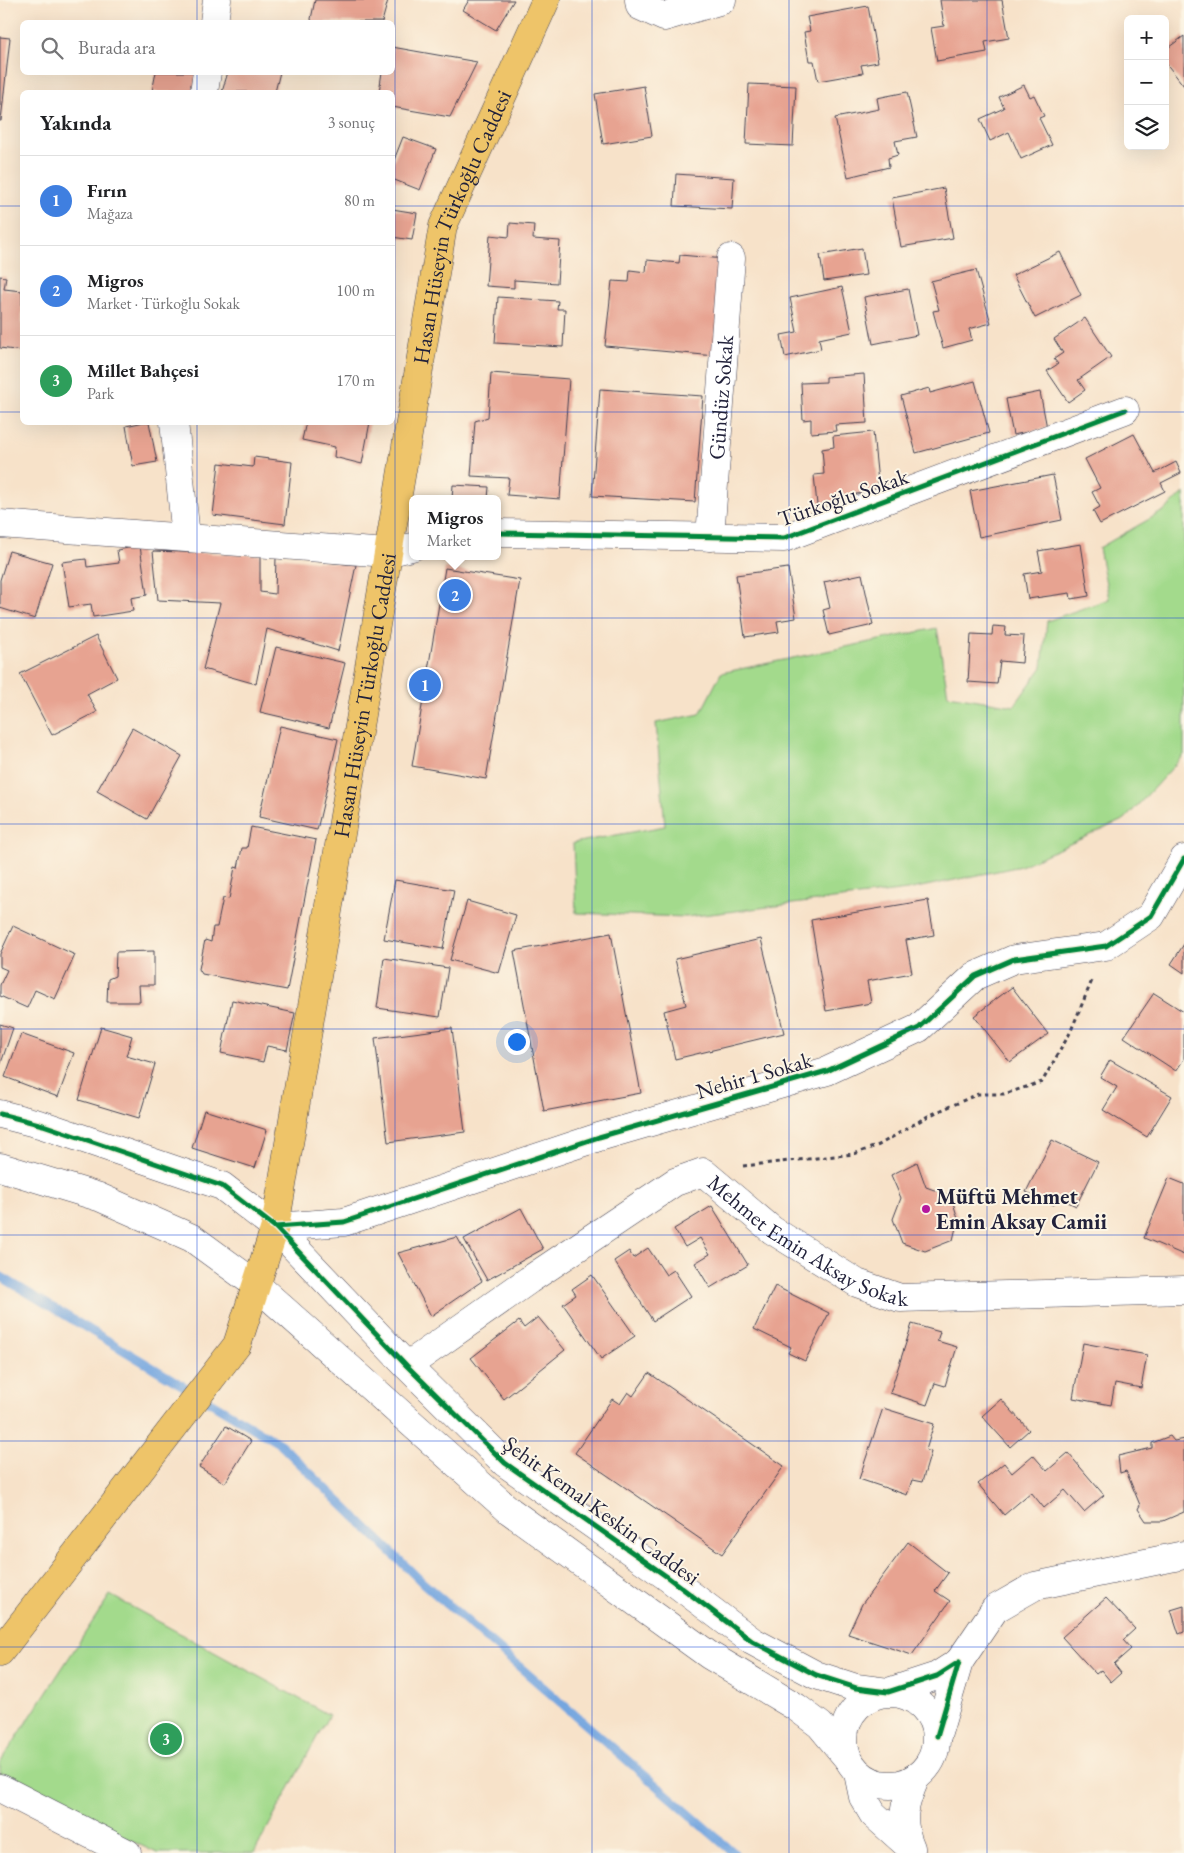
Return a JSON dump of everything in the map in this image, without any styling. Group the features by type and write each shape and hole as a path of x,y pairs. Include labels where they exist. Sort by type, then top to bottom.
{"main road":[{"name":"Hasan Hüseyin Türkoğlu Caddesi","path":"0,1652 237,1345 255,1284 275,1227 400,550 443,226 546,0"}],"street":[{"path":"214,20 216,0"},
{"path":"639,0 640,6 664,17 722,0"},
{"path":"204,90 207,75"},
{"name":"Gündüz Sokak","path":"710,537 731,258"},
{"name":"Türkoğlu Sokak","path":"501,533 784,538 1125,410"},
{"path":"174,425 186,537"},
{"path":"0,524 400,550"},
{"name":"Nehir 1 Sokak","path":"275,1227 344,1222 599,1137 827,1071 919,1028 974,976 1014,959 1106,946 1151,916 1184,859"},
{"name":"Şehit Kemal Keskin Caddesi","path":"0,1114 43,1125 222,1186 275,1227 407,1366 505,1463 666,1576 752,1641 816,1675 856,1688 888,1692"},
{"path":"0,1167 99,1197 192,1238 255,1284 510,1511 709,1655 796,1707 820,1725 853,1767 871,1782 886,1785 902,1783 916,1777 928,1766 935,1752 937,1736 959,1662 995,1608 1035,1586 1184,1555"},
{"name":"Mehmet Emin Aksay Sokak","path":"407,1366 529,1280 675,1182 703,1172 772,1230 857,1283 900,1298 1184,1290"},
{"path":"916,1850 872,1814 863,1797 844,1746 844,1730 850,1715 860,1704 873,1696 937,1676 959,1662"},
{"path":"888,1692 902,1694 916,1700 926,1710 933,1722 937,1736"},
{"path":"916,1777 906,1798 904,1817 904,1830 916,1850"},
{"path":"0,1788 127,1853"}],"path":[{"path":"703,1172 744,1165 854,1154 879,1145 928,1116 978,1094 1004,1094 1042,1082 1070,1033 1106,946"}],"green space":[{"path":"1184,493 1184,755 1125,819 1021,866 907,890 686,917 576,913 573,843 665,826 656,723 700,714 721,673 937,628 948,695 1014,706 1042,667 1047,621 1109,599 1099,548 1165,510"},
{"path":"110,1595 329,1715 254,1853 157,1853 0,1779 0,1763"}],"building":[{"path":"315,0 388,0 383,20 311,19"},
{"path":"469,0 514,0 496,30 463,10"},
{"path":"940,0 1002,0 1009,38 985,42 987,52 937,61 931,28 944,26"},
{"path":"868,6 878,62 861,65 863,73 818,81 814,61 809,61 804,32 810,31 807,17"},
{"path":"1184,36 1184,86 1169,67 1169,47"},
{"path":"0,37 10,38 1,121 0,121"},
{"path":"395,48 477,62 450,117 395,108 395,90 379,90 382,75 395,75"},
{"path":"155,75 197,75 194,90 152,90"},
{"path":"227,75 279,75 276,90 223,90"},
{"path":"749,84 796,86 793,146 746,144"},
{"path":"1024,85 1030,97 1034,95 1044,116 1039,118 1052,145 1021,159 1009,132 990,141 980,119 1004,108 999,97"},
{"path":"644,86 652,136 603,144 595,94"},
{"path":"907,92 917,137 895,141 898,155 888,158 889,167 848,177 835,118 879,109 877,98"},
{"path":"403,137 436,149 420,190 395,180 395,157"},
{"path":"676,174 734,178 732,209 674,206"},
{"path":"944,188 953,238 901,247 892,198"},
{"path":"395,209 417,213 412,240 395,237"},
{"path":"510,223 534,225 533,239 560,241 557,283 514,280 514,288 486,286 490,235 509,237"},
{"path":"862,248 866,275 824,281 820,255"},
{"path":"1060,252 1081,295 1035,318 1013,275"},
{"path":"680,255 725,259 715,356 605,346 612,281 629,282 630,270 646,272 647,260 679,263"},
{"path":"976,270 991,323 969,329 972,340 943,348 933,311 939,310 931,281"},
{"path":"0,276 6,277 4,289 20,291 20,351 0,348"},
{"path":"842,287 852,332 819,339 821,349 785,357 781,335 797,332 790,298"},
{"path":"908,289 917,335 873,344 864,297"},
{"path":"498,297 558,301 557,309 565,309 563,347 495,343"},
{"path":"1085,318 1111,357 1078,380 1085,390 1068,402 1047,371 1058,364 1054,359 1063,353 1054,339"},
{"path":"491,373 569,379 560,499 507,495 509,478 471,476 475,421 488,417"},
{"path":"864,374 867,423 835,425 836,431 811,433 811,419 803,420 801,383 826,382 826,377"},
{"path":"975,381 989,433 916,453 901,396 929,388 930,393"},
{"path":"600,389 703,396 695,502 592,496"},
{"path":"1040,392 1047,428 1013,435 1006,399"},
{"path":"150,425 157,462 133,466 126,426"},
{"path":"305,425 369,425 362,464 334,457 335,447 302,440"},
{"path":"873,432 879,492 856,494 857,501 817,505 814,475 824,474 822,449 834,447 833,436"},
{"path":"1134,434 1155,473 1176,462 1181,473 1161,483 1165,491 1100,524 1093,511 1100,507 1092,492 1100,488 1085,459"},
{"path":"254,457 292,462 285,524 213,515 219,463 253,467"},
{"path":"1053,475 1062,520 979,537 970,491"},
{"path":"453,485 489,487 488,495 452,495"},
{"path":"1081,544 1089,596 1071,599 1070,593 1028,599 1024,574 1042,571 1038,551"},
{"path":"140,546 147,595 131,598 133,611 93,617 91,604 69,607 62,562 86,559 87,567 119,563 117,550"},
{"path":"9,551 52,563 35,619 0,608 0,580"},
{"path":"153,551 260,555 260,592 275,594 276,557 356,565 338,651 267,629 256,684 203,669 220,603 158,600"},
{"path":"445,568 520,580 486,779 412,766"},
{"path":"788,568 796,618 777,621 779,632 745,637 736,575"},
{"path":"862,574 873,625 829,635 823,610 830,608 824,582"},
{"path":"993,626 1006,627 1005,635 1024,636 1022,663 1000,661 997,684 968,682 971,634 992,635"},
{"path":"96,636 117,678 87,694 97,712 52,735 20,674"},
{"path":"276,647 345,663 329,728 260,712"},
{"path":"280,726 338,739 317,830 259,817"},
{"path":"132,728 182,756 147,819 97,791"},
{"path":"251,827 316,840 287,990 202,974 199,969 205,940 211,942 213,927 217,927 223,898 229,899 235,867 238,868 242,848 247,848"},
{"path":"395,880 454,890 443,949 384,939"},
{"path":"928,900 934,935 906,940 912,973 867,981 871,1003 826,1011 811,920"},
{"path":"467,901 516,915 499,973 450,960"},
{"path":"13,926 75,955 55,999 35,990 27,1008 0,996 0,985 7,970 0,967 0,954"},
{"path":"611,933 641,1093 544,1111 514,951"},
{"path":"761,939 784,1033 675,1059 664,1011 686,1005 675,959"},
{"path":"1184,944 1184,973 1171,964"},
{"path":"154,951 154,985 139,985 140,1002 107,1002 108,979 115,976 116,952"},
{"path":"384,958 448,968 440,1017 377,1008"},
{"path":"1012,987 1048,1034 1010,1062 974,1016"},
{"path":"1154,993 1184,1012 1184,1059 1176,1071 1124,1037"},
{"path":"232,1000 295,1013 287,1050 267,1046 263,1062 221,1053"},
{"path":"0,1024 13,1028 0,1066"},
{"path":"101,1027 132,1036 126,1056 155,1064 139,1118 79,1100"},
{"path":"452,1028 465,1132 388,1142 375,1038"},
{"path":"21,1034 74,1053 58,1097 5,1077"},
{"path":"1110,1060 1172,1096 1147,1137 1103,1110 1117,1087 1100,1077"},
{"path":"204,1110 267,1130 255,1168 192,1148"},
{"path":"1052,1140 1098,1162 1076,1206 1058,1197 1054,1205 1026,1192"},
{"name":"Müftü Mehmet Emin Aksay Camii","path":"917,1162 926,1187 951,1196 958,1219 953,1240 925,1251 902,1243 893,1219 901,1198 891,1175"},
{"path":"1169,1178 1184,1184 1184,1255 1144,1238"},
{"path":"712,1206 748,1265 710,1288 695,1263 710,1254 700,1238 685,1247 674,1229"},
{"path":"521,1208 543,1249 487,1280 464,1239"},
{"path":"457,1237 482,1281 431,1316 398,1253"},
{"path":"648,1248 666,1275 674,1270 691,1296 653,1321 614,1261 629,1251 633,1258"},
{"path":"592,1275 635,1336 601,1359 563,1304 576,1295 572,1289"},
{"path":"775,1286 829,1313 805,1361 788,1353 791,1347 754,1329"},
{"path":"538,1317 565,1350 504,1399 471,1358 519,1321 524,1328"},
{"path":"912,1324 940,1332 937,1341 957,1347 945,1386 935,1383 927,1405 890,1393"},
{"path":"1083,1343 1147,1355 1141,1388 1115,1383 1111,1405 1073,1398"},
{"path":"649,1373 784,1466 722,1554 575,1453 612,1399 620,1404 628,1392 633,1396"},
{"path":"1001,1399 1029,1430 1010,1447 982,1416"},
{"path":"883,1408 934,1424 926,1450 931,1452 922,1482 912,1480 907,1495 859,1479"},
{"path":"226,1426 251,1441 225,1483 199,1467"},
{"path":"1170,1436 1174,1441 1184,1439 1184,1512 1163,1521 1146,1521 1138,1509 1140,1505 1126,1471 1120,1473 1118,1456 1152,1448 1152,1443"},
{"path":"1068,1453 1104,1495 1084,1512 1065,1490 1044,1508 1031,1492 1004,1515 978,1484 1004,1463 1012,1473 1033,1455 1047,1471"},
{"path":"908,1542 948,1573 935,1591 950,1601 912,1655 848,1634 862,1604"},
{"path":"1106,1598 1135,1629 1123,1640 1131,1649 1114,1664 1121,1673 1111,1682 1101,1670 1096,1674 1062,1637"},
{"path":"1184,1606 1184,1632 1179,1634 1171,1610"}],"waterway":[{"path":"0,1276 280,1444 423,1583 734,1853"}],"cycle path":[{"path":"501,533 784,538 1125,410"},
{"path":"275,1227 344,1222 599,1137 827,1071 919,1028 975,976 1014,959 1106,946 1151,916 1184,859"},
{"path":"0,1114 43,1125 222,1186 275,1227 407,1366 505,1463 666,1576 752,1641 816,1675 856,1688 888,1692 937,1676 959,1662 937,1736"}],"place":[{"name":"Migros","path":"455,595"},
{"name":"Fırın","path":"425,685"},
{"name":"Müftü Mehmet Emin Aksay Camii","path":"926,1209"},
{"name":"Millet Bahçesi","path":"166,1739"}]}
